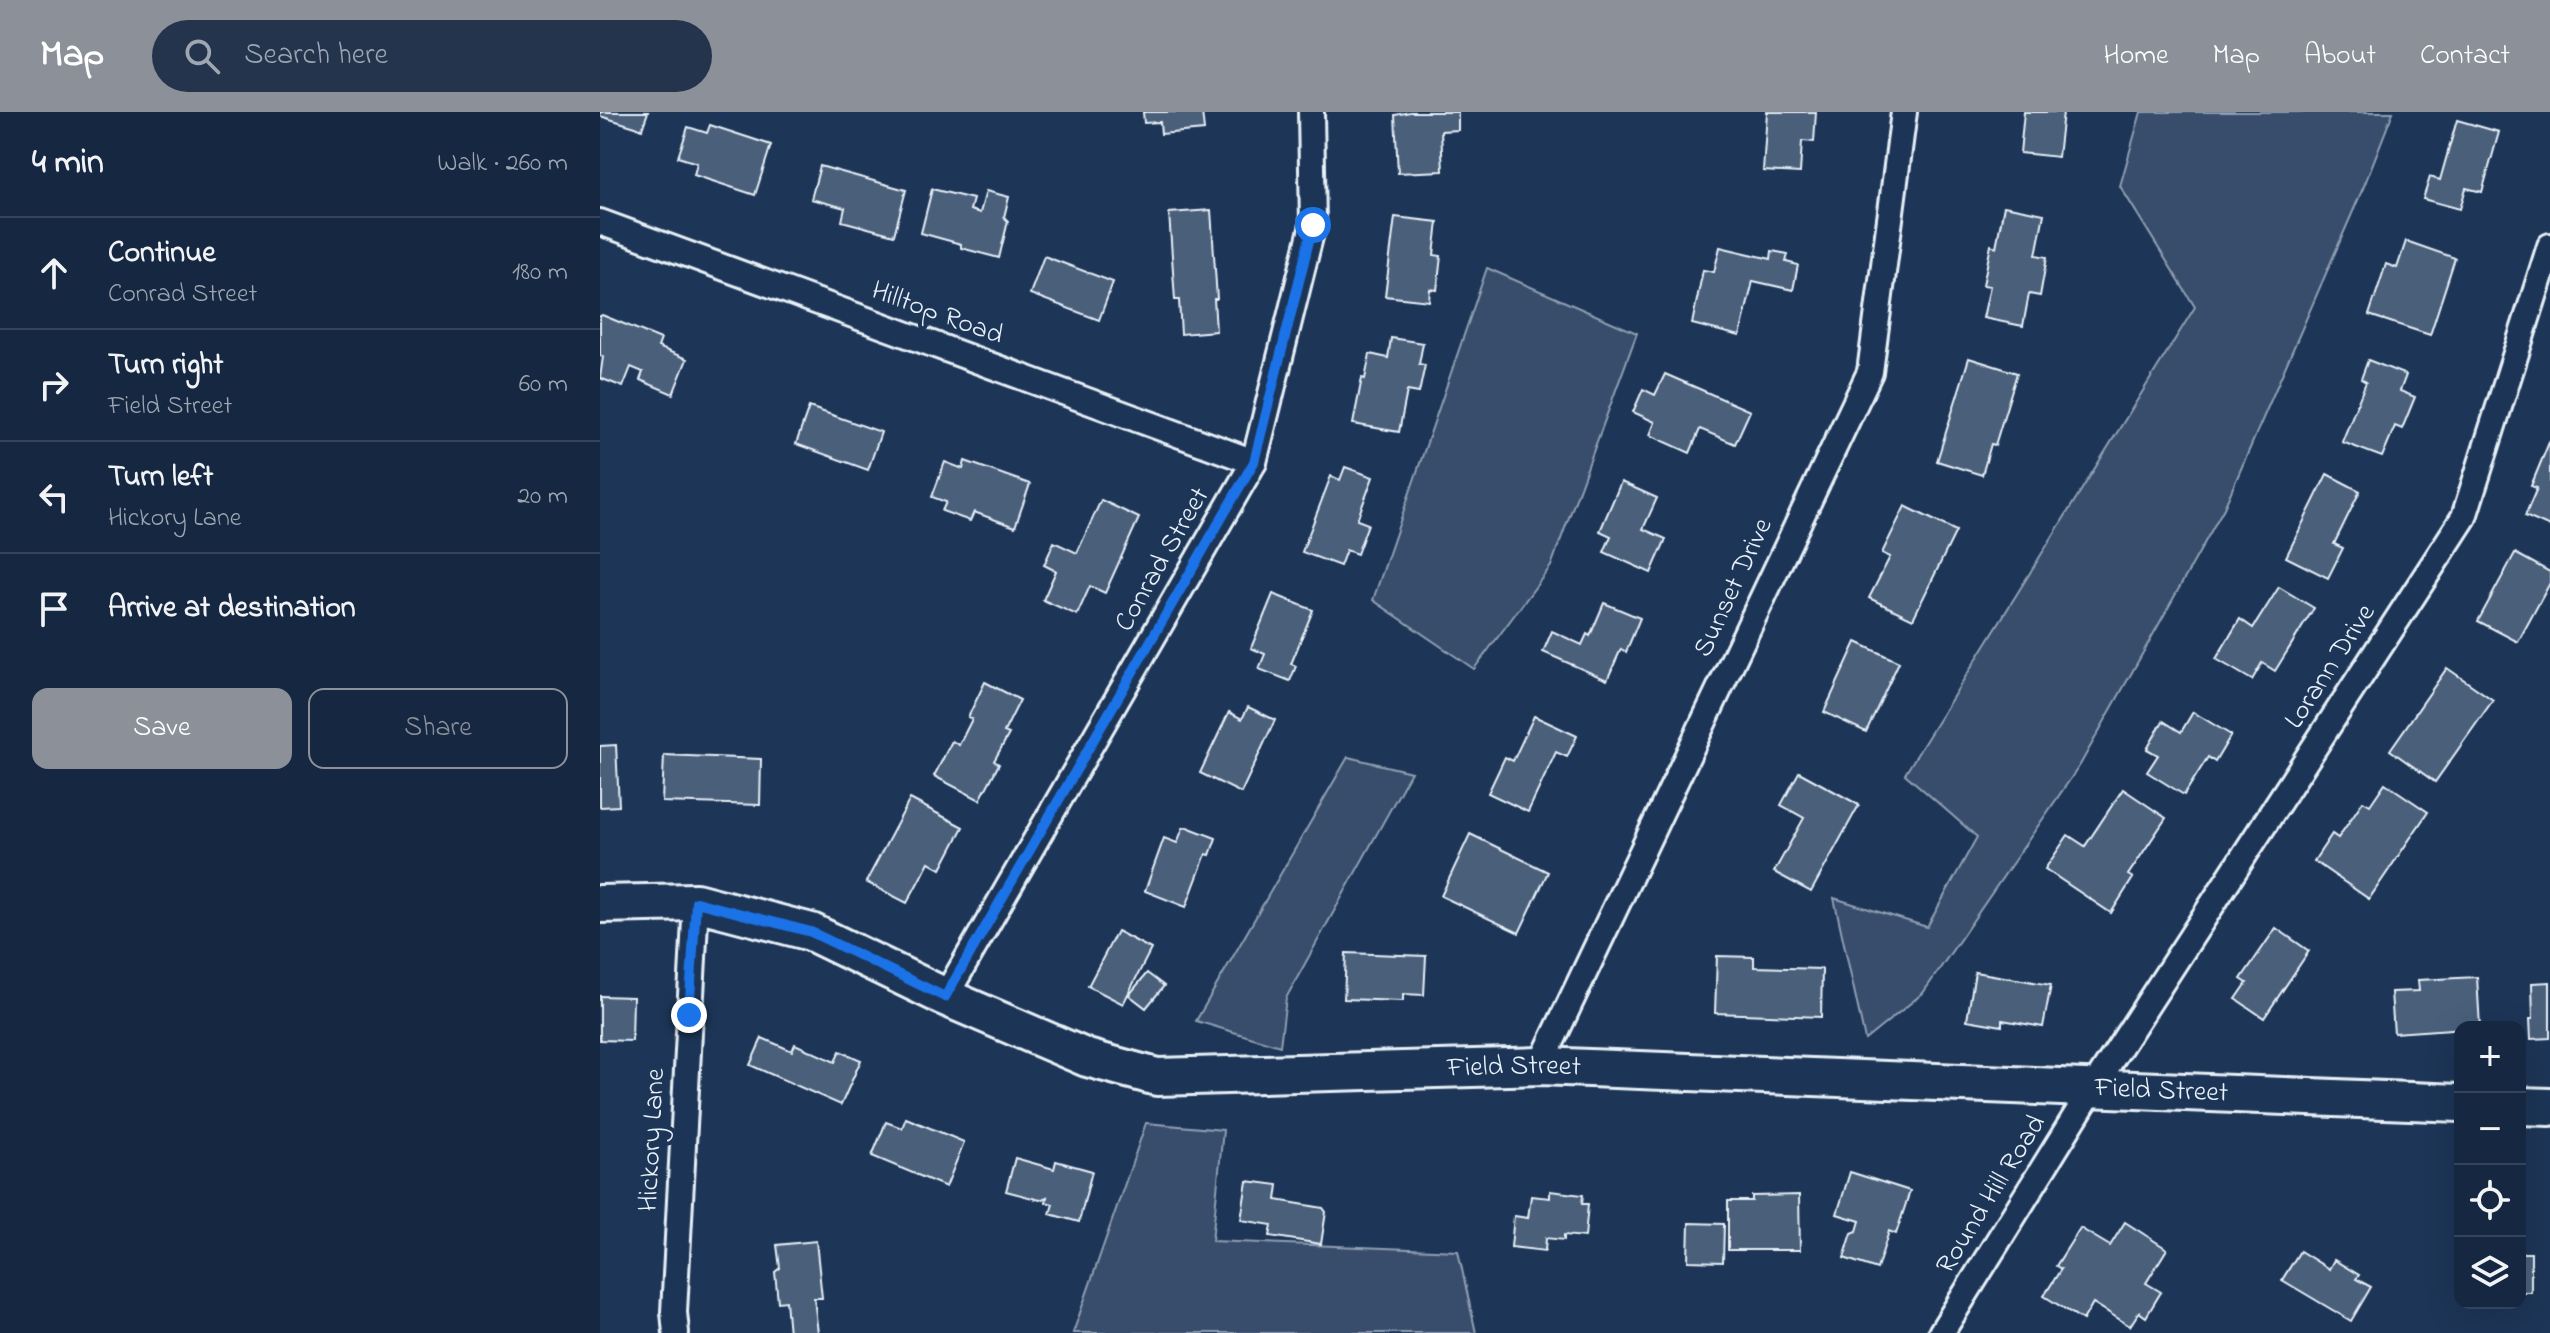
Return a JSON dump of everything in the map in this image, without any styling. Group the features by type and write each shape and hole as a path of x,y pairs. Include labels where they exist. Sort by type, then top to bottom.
{"street":[{"name":"Conrad Street","path":"945,997 1254,462 1313,225 1311,112"},
{"name":"Sunset Drive","path":"1540,1066 1870,372 1904,112"},
{"name":"Hilltop Road","path":"600,222 1254,462"},
{"name":"Lorann Drive","path":"2093,1088 2464,517 2550,246"},
{"name":"Field Street","path":"600,904 696,902 811,932 945,997 1087,1058 1157,1077 1540,1066 2454,1103"},
{"name":"Hickory Lane","path":"676,1333 676,1281 696,902"},
{"name":"Round Hill Road","path":"1941,1333 2093,1088"},
{"path":"2526,1106 2550,1107"}],"shaded area":[{"path":"2141,112 2393,112 2224,508 2080,765 1923,993 1865,1040 1834,898 1927,927 1977,837 1905,774 2195,307 2120,186"},
{"path":"1487,268 1637,333 1551,566 1474,669 1373,600"},
{"path":"1348,757 1411,772 1286,998 1280,1046 1196,1021"},
{"path":"1146,1123 1223,1130 1212,1241 1458,1251 1476,1333 1073,1333"}],"building":[{"path":"600,112 648,112 642,129 600,116"},
{"path":"1143,112 1202,112 1204,130 1161,134 1160,122 1144,123"},
{"path":"1458,112 1458,130 1441,131 1443,171 1398,173 1395,115"},
{"path":"1767,112 1816,112 1814,142 1802,141 1800,173 1763,171"},
{"path":"2024,112 2063,112 2058,157 2020,153"},
{"path":"2457,120 2499,132 2482,192 2466,188 2460,209 2423,199 2430,177 2440,180"},
{"path":"710,125 771,145 755,195 694,175 697,163 678,157 688,127 707,133"},
{"path":"820,166 906,190 894,235 842,221 845,208 811,199"},
{"path":"932,189 973,199 970,210 980,213 986,191 1009,197 1004,217 1008,221 999,258 921,233"},
{"path":"2004,206 2044,214 2036,255 2047,257 2040,296 2029,294 2023,326 1983,318 1990,286 1983,285 1991,245 1996,247"},
{"path":"1211,210 1216,331 1181,334 1179,300 1175,300 1169,213"},
{"path":"1395,217 1438,222 1434,255 1441,256 1437,290 1430,289 1429,301 1385,296"},
{"path":"2406,241 2455,258 2430,335 2369,315 2386,264 2397,268"},
{"path":"1720,247 1771,259 1772,251 1788,254 1786,262 1798,265 1793,290 1753,281 1740,336 1692,324 1703,270 1714,272"},
{"path":"1044,256 1113,282 1099,320 1030,294"},
{"path":"602,315 661,339 658,347 687,359 673,394 640,380 643,372 631,367 623,387 600,378"},
{"path":"1391,338 1423,343 1419,364 1425,365 1419,393 1407,391 1399,432 1353,424 1370,354 1388,358"},
{"path":"1969,358 2017,373 1995,445 1991,444 1982,475 1937,461"},
{"path":"2368,360 2406,375 2400,391 2415,397 2402,429 2395,426 2382,457 2342,442 2366,382 2361,379"},
{"path":"1665,374 1750,411 1735,444 1700,429 1690,453 1650,435 1655,422 1633,412 1643,389 1655,395"},
{"path":"809,407 881,432 868,470 796,444"},
{"path":"2550,440 2550,527 2525,516 2537,488 2531,486"},
{"path":"965,461 1030,484 1015,527 974,512 970,521 942,511 946,502 932,497 945,462 963,469"},
{"path":"1345,467 1373,477 1357,520 1368,524 1357,554 1346,550 1340,566 1302,552 1331,476 1340,480"},
{"path":"2327,474 2360,491 2334,544 2343,548 2328,578 2286,557"},
{"path":"1621,482 1657,498 1643,529 1666,539 1651,573 1604,552 1611,536 1600,531"},
{"path":"1101,500 1139,518 1105,593 1090,586 1077,615 1043,600 1056,571 1044,565 1054,542 1077,553"},
{"path":"1905,506 1956,531 1913,619 1869,598 1890,557 1882,553"},
{"path":"2515,553 2550,572 2550,583 2518,642 2478,621"},
{"path":"2279,587 2314,608 2275,671 2262,663 2252,680 2216,659 2240,619 2253,628"},
{"path":"1273,594 1313,610 1291,664 1296,666 1290,681 1259,669 1265,654 1251,648"},
{"path":"1604,603 1640,618 1626,652 1621,649 1607,680 1543,652 1552,631 1582,645 1587,634 1590,636"},
{"path":"1856,642 1899,662 1866,732 1824,712"},
{"path":"2447,668 2493,700 2435,782 2390,750"},
{"path":"985,682 1020,700 1004,732 1009,734 994,761 999,764 980,800 934,776 952,741 959,745"},
{"path":"1248,707 1275,720 1241,793 1200,773 1229,712 1242,719"},
{"path":"2193,712 2231,735 2215,762 2208,757 2184,795 2147,772 2158,755 2147,749 2163,721 2181,732"},
{"path":"1534,716 1577,736 1567,757 1556,752 1528,812 1488,793 1505,757 1513,761"},
{"path":"616,745 619,806 600,807 600,746"},
{"path":"664,755 761,759 760,805 662,802"},
{"path":"1799,772 1859,805 1811,892 1774,872 1804,818 1781,805"},
{"path":"2385,783 2428,812 2369,899 2314,861 2332,834 2338,838 2363,801 2370,805"},
{"path":"2123,789 2166,818 2128,875 2133,878 2111,913 2045,869 2068,835 2085,846"},
{"path":"910,799 963,827 941,869 929,862 907,903 866,882"},
{"path":"1183,828 1216,838 1210,855 1206,854 1186,907 1145,891 1164,838 1177,843"},
{"path":"1470,834 1548,872 1519,933 1441,896"},
{"path":"2276,928 2309,951 2264,1018 2236,999 2247,983 2241,979"},
{"path":"1117,931 1151,949 1123,1004 1088,986"},
{"path":"1346,953 1426,956 1424,995 1403,994 1403,1001 1344,999"},
{"path":"1717,956 1754,957 1754,967 1822,969 1821,1017 1715,1013"},
{"path":"1975,972 2051,985 2043,1027 2002,1020 2002,1026 1967,1020"},
{"path":"1147,973 1164,986 1146,1008 1129,995"},
{"path":"2477,977 2480,1021 2454,1021 2454,1029 2394,1033 2391,992 2419,991 2418,980"},
{"path":"2550,982 2550,1038 2531,1039 2532,983"},
{"path":"600,996 633,997 632,1041 600,1040"},
{"path":"762,1038 792,1051 795,1044 835,1062 840,1051 861,1060 841,1105 750,1065"},
{"path":"906,1118 964,1142 946,1187 872,1156 886,1122 902,1128"},
{"path":"1015,1158 1054,1169 1056,1161 1092,1171 1079,1222 1050,1214 1053,1204 1046,1202 1047,1197 1040,1200 1006,1191"},
{"path":"1850,1172 1910,1191 1896,1234 1889,1231 1877,1269 1844,1258 1852,1233 1857,1231 1860,1221 1837,1214"},
{"path":"1247,1181 1278,1185 1276,1200 1323,1208 1326,1212 1321,1244 1270,1236 1272,1225 1241,1220"},
{"path":"1550,1191 1583,1195 1582,1204 1588,1204 1585,1237 1564,1235 1564,1240 1546,1238 1545,1251 1511,1247 1514,1216 1528,1218 1531,1196 1550,1198"},
{"path":"1799,1195 1800,1250 1728,1250 1728,1201 1752,1201 1752,1196"},
{"path":"2125,1222 2167,1249 2146,1283 2161,1292 2146,1317 2139,1312 2130,1326 2093,1303 2083,1320 2044,1296 2061,1269 2056,1266 2080,1228 2110,1246"},
{"path":"1689,1223 1724,1224 1723,1262 1688,1261"},
{"path":"816,1241 822,1298 814,1298 818,1333 789,1333 786,1301 778,1302 775,1272 780,1268 777,1245"},
{"path":"2300,1251 2329,1269 2334,1260 2359,1275 2356,1279 2371,1287 2351,1321 2282,1280"},
{"path":"2526,1253 2531,1253 2531,1292 2526,1292"}],"route":[{"path":"689,1015 696,902 811,932 945,997 1254,462 1313,225"}]}
